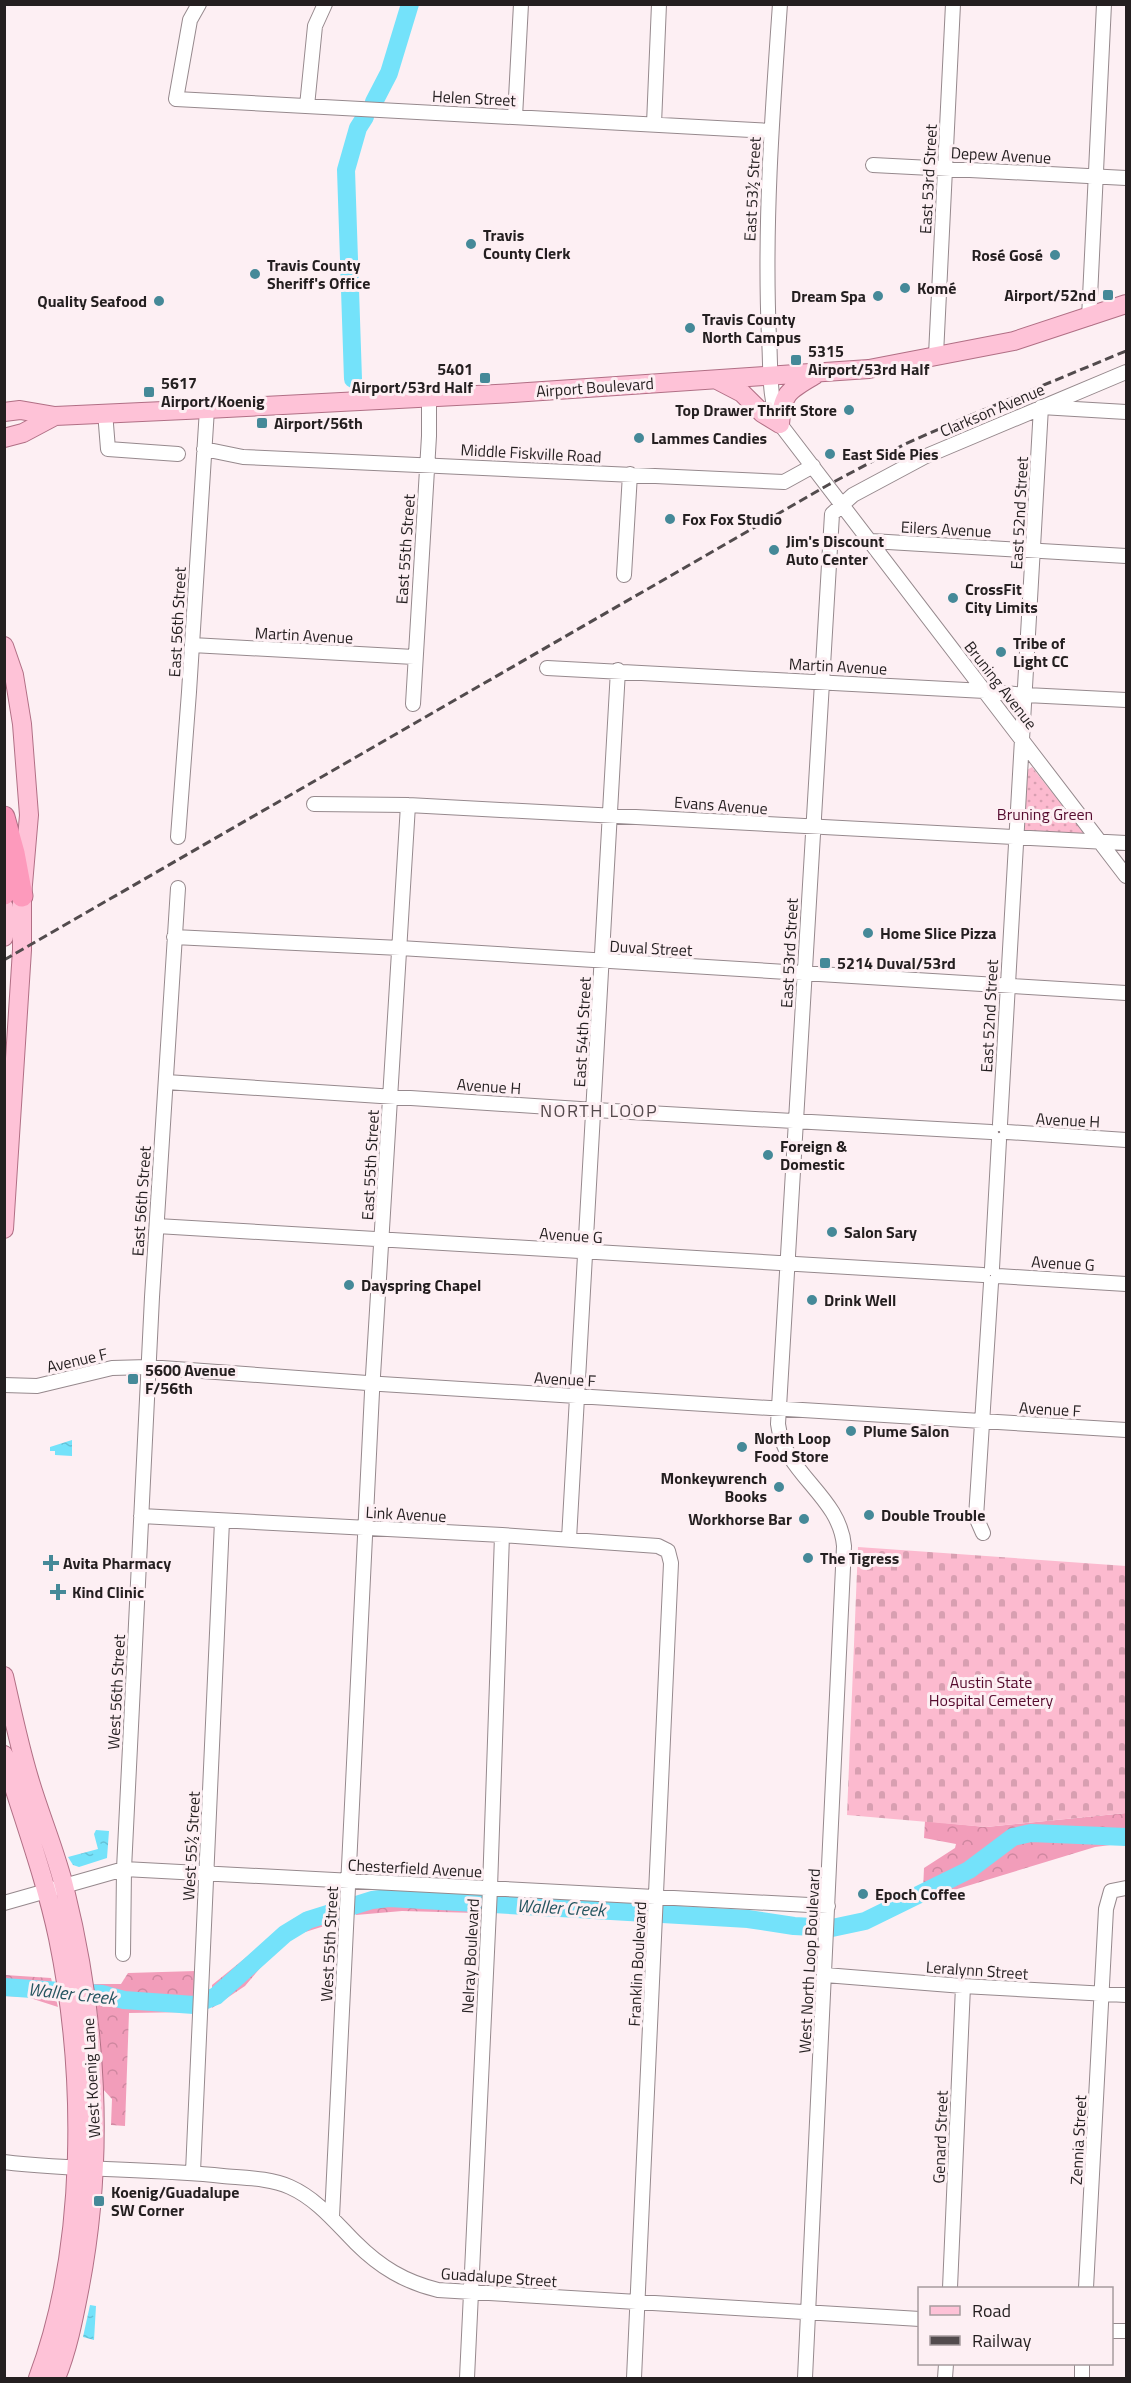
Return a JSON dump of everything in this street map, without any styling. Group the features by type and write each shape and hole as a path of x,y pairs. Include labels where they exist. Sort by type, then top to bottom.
{"highway":[{"path":"4,817 14,853 10,899"},
{"path":"4,864 10,899"}],"main road":[{"name":"Airport Boulevard","path":"4,412 20,410 55,416 207,409 869,369 1014,341 1126,304"},
{"path":"714,379 742,393 762,413 780,424 781,405 785,396 793,387 819,373"},
{"name":"Airport Boulevard","path":"4,438 23,433 55,416"},
{"path":"4,646 16,685 22,724 29,815 4,937"},
{"path":"4,1229 22,950 10,899"},
{"name":"West Koenig Lane","path":"4,1676 56,1890 77,2001 94,2070 94,2168 82,2273 73,2319 56,2379"},
{"name":"West Koenig Lane","path":"4,1755 9,1785 56,1890"},
{"name":"West Koenig Lane","path":"38,2379 51,2337 65,2270 75,2167 77,2001"}],"street":[{"name":"Helen Street","path":"198,4 190,20 176,99 771,131"},
{"path":"307,106 315,26 325,4"},
{"path":"515,117 521,4"},
{"path":"654,124 659,4"},
{"name":"East 53½ Street","path":"771,376 766,248 780,4"},
{"name":"East 53rd Street","path":"936,355 953,4"},
{"path":"1089,318 1104,4"},
{"name":"Depew Avenue","path":"873,165 1126,178"},
{"name":"Clarkson Avenue","path":"842,504 871,484 924,457 1126,372"},
{"path":"771,376 772,401 780,424 813,466"},
{"name":"East 55th Street","path":"413,704 429,397"},
{"path":"1041,407 1126,412"},
{"name":"East 52nd Street","path":"983,1533 976,1517 1021,737 1026,695 1041,407"},
{"name":"East 56th Street","path":"178,837 207,409"},
{"path":"105,412 108,449 178,454"},
{"name":"Middle Fiskville Road","path":"204,456 784,482 813,466"},
{"name":"Bruning Avenue","path":"813,466 1126,876"},
{"path":"624,575 630,474"},
{"name":"East 53rd Street","path":"779,1408 832,514 842,504"},
{"name":"Eilers Avenue","path":"871,541 1126,556"},
{"name":"Martin Avenue","path":"192,645 414,657"},
{"name":"Martin Avenue","path":"547,668 618,670 1126,700"},
{"name":"East 54th Street","path":"569,1539 595,1110 618,670"},
{"name":"Evans Avenue","path":"314,804 408,805 1126,843"},
{"name":"East 55th Street","path":"366,1528 408,805"},
{"name":"East 56th Street","path":"141,1516 177,888"},
{"name":"Duval Street","path":"174,937 400,948 1126,993"},
{"name":"Avenue H","path":"166,1082 595,1110 1126,1140"},
{"name":"Avenue G","path":"157,1226 1126,1284"},
{"name":"Avenue F","path":"4,1385 37,1386 112,1368 148,1367 373,1384 1126,1430"},
{"name":"West North Loop Boulevard","path":"779,1408 779,1428 784,1449 838,1519 844,1546 805,2379"},
{"name":"Link Avenue","path":"141,1516 569,1539 658,1546 668,1551"},
{"name":"West 56th Street","path":"123,1954 124,1869 141,1516"},
{"name":"West 55½ Street","path":"193,2172 222,1521"},
{"name":"West 55th Street","path":"332,2217 366,1528"},
{"name":"Nelray Boulevard","path":"467,2379 489,1900 502,1535"},
{"name":"Franklin Boulevard","path":"634,2379 671,1563 668,1551"},
{"name":"Chesterfield Avenue","path":"4,1903 124,1869 349,1881 489,1900 656,1910 828,1906"},
{"name":"Zennia Street","path":"1086,2287 1106,1909 1109,1893 1116,1888 1126,1888"},
{"name":"Leralynn Street","path":"825,1975 963,1986 1126,1995"},
{"name":"Genard Street","path":"950,2287 963,1986"},
{"name":"Guadalupe Street","path":"4,2162 193,2172 278,2183 303,2195 332,2217 366,2252 399,2276 438,2290 918,2319"}],"green space":[{"name":"Bruning Green","path":"1032,767 1084,833 1083,835 1024,831 1027,770"},
{"name":"Austin State Hospital Cemetery","path":"858,1547 1126,1566 1126,1813 986,1827 847,1815"},
{"path":"1126,1813 1126,1843 1095,1847 921,1900 870,1923 843,1929 843,1922 867,1918 923,1891 924,1868 955,1848 956,1844 924,1838 925,1821 986,1827"},
{"path":"373,1892 478,1897 477,1913 402,1911 356,1915 358,1897"},
{"path":"339,1905 337,1922 299,1934 278,1947 245,1986 212,2008 212,1985 293,1919"},
{"path":"196,1971 192,2012 129,2013 125,2126 111,2125 112,2099 102,2088 100,2035 94,1984 121,1984 128,1973"},
{"path":"5,1975 51,1978 58,2007 27,1997 5,1996"}],"water":[{"path":"72,1440 72,1456 55,1455 55,1451 50,1451 50,1447"},
{"path":"96,1830 109,1831 107,1858 79,1867 73,1865 68,1857 98,1849 94,1834"},
{"path":"90,2305 96,2306 94,2340 83,2337"}],"waterway":[{"path":"374,102 389,73 410,4"},
{"path":"353,379 346,170 358,128 365,117"},
{"name":"Waller Creek","path":"4,1987 102,1994 124,2000 194,2005 216,1996 285,1934 308,1920 372,1900 389,1898 748,1919 794,1926 832,1928 865,1921 969,1870 1013,1837 1031,1833 1126,1837"}],"railway":[{"path":"4,960 828,485 905,444 1126,351"}],"place":[{"name":"Travis County Clerk","path":"471,244"},
{"name":"Rosé Gosé","path":"1055,255"},
{"name":"Travis County Sheriff's Office","path":"255,274"},
{"name":"Komé","path":"905,288"},
{"name":"Airport/52nd","path":"1108,295"},
{"name":"Dream Spa","path":"878,296"},
{"name":"Quality Seafood","path":"159,301"},
{"name":"Travis County North Campus","path":"690,328"},
{"name":"5315 Airport/53rd Half","path":"796,360"},
{"name":"5401 Airport/53rd Half","path":"485,378"},
{"name":"5617 Airport/Koenig","path":"149,392"},
{"name":"Top Drawer Thrift Store","path":"849,410"},
{"name":"Airport/56th","path":"262,423"},
{"name":"Lammes Candies","path":"639,438"},
{"name":"East Side Pies","path":"830,454"},
{"name":"Fox Fox Studio","path":"670,519"},
{"name":"Jim's Discount Auto Center","path":"774,550"},
{"name":"CrossFit City Limits","path":"953,598"},
{"name":"Tribe of Light CC","path":"1001,652"},
{"name":"Home Slice Pizza","path":"868,933"},
{"name":"5214 Duval/53rd","path":"825,963"},
{"name":"Foreign & Domestic","path":"768,1155"},
{"name":"Salon Sary","path":"832,1232"},
{"name":"Dayspring Chapel","path":"349,1285"},
{"name":"Drink Well","path":"812,1300"},
{"name":"5600 Avenue F/56th","path":"133,1379"},
{"name":"Plume Salon","path":"851,1431"},
{"name":"North Loop Food Store","path":"742,1447"},
{"name":"Monkeywrench Books","path":"779,1487"},
{"name":"Double Trouble","path":"869,1515"},
{"name":"Workhorse Bar","path":"804,1519"},
{"name":"The Tigress","path":"808,1558"},
{"name":"Avita Pharmacy","path":"51,1563"},
{"name":"Kind Clinic","path":"58,1592"},
{"name":"Epoch Coffee","path":"863,1894"},
{"name":"Koenig/Guadalupe SW Corner","path":"99,2201"}],"district":[{"name":"NORTH LOOP","path":"599,1111"}]}
